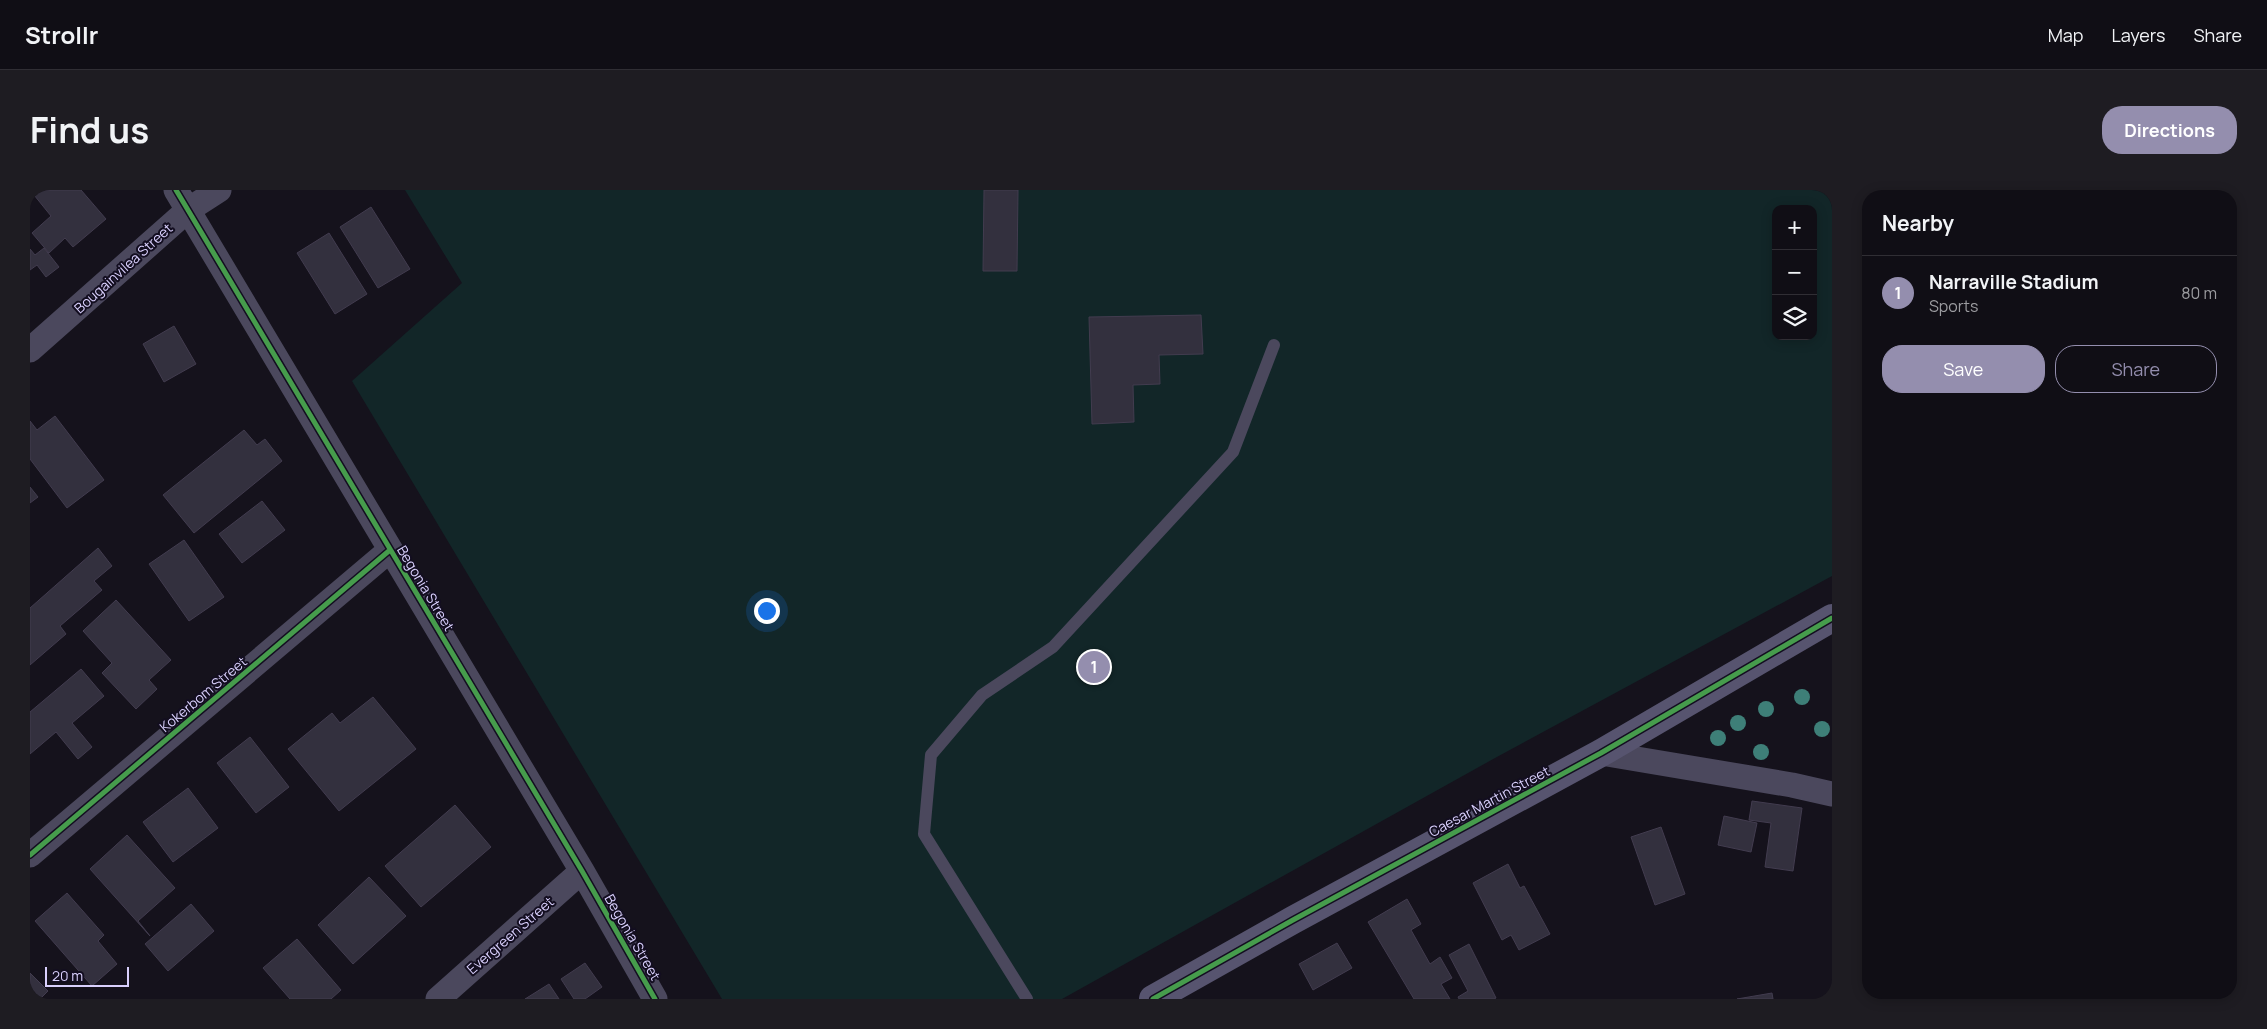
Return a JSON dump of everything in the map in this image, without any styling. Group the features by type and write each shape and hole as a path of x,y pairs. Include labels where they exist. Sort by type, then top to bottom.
{"street":[{"name":"Bougainvilea Street","path":"30,350 182,200 219,190"},
{"name":"Begonia Street","path":"182,200 582,871 655,999"},
{"name":"Kokerbom Street","path":"30,855 390,550"},
{"name":"Caesar Martin Street","path":"1153,999 1293,920 1602,753 1832,618"},
{"path":"1602,753 1792,785 1832,794"},
{"name":"Evergreen Street","path":"438,999 582,871"}],"lane":[{"path":"1027,999 924,834 930,755 982,695 1053,647 1233,452 1274,345"}],"green space":[{"path":"405,190 1832,190 1832,576 1495,758 1062,999 722,999 352,381 462,283"}],"building":[{"path":"30,190 81,190 106,219 73,247 65,238 49,253 32,233 51,216"},
{"path":"984,190 1018,190 1017,271 983,271"},
{"path":"371,207 410,269 378,288 340,227"},
{"path":"329,233 367,294 335,314 297,253"},
{"path":"44,248 59,267 46,277 37,265 30,270 30,249 35,255"},
{"path":"1201,315 1203,354 1159,355 1160,384 1133,385 1134,422 1092,424 1089,317"},
{"path":"174,326 196,364 164,382 143,344"},
{"path":"55,416 104,480 67,508 30,459 30,421 37,430"},
{"path":"244,430 257,445 265,439 282,461 194,533 163,495"},
{"path":"30,487 38,497 30,503"},
{"path":"262,501 285,530 242,563 219,534"},
{"path":"184,540 224,597 189,621 149,564"},
{"path":"98,548 112,566 94,581 102,590 60,626 66,634 30,665 30,608"},
{"path":"116,600 171,660 149,680 157,689 136,709 102,673 112,663 83,631"},
{"path":"81,669 104,696 72,723 92,747 78,759 56,732 30,754 30,712"},
{"path":"373,697 416,749 339,811 288,749 332,713 340,723"},
{"path":"250,737 289,787 256,813 217,763"},
{"path":"188,788 218,828 173,862 143,822"},
{"path":"1752,801 1802,808 1793,871 1765,867 1771,823 1749,820"},
{"path":"455,805 491,847 421,907 385,866"},
{"path":"1724,816 1757,823 1751,852 1718,845"},
{"path":"1661,827 1685,894 1655,905 1631,837"},
{"path":"127,835 175,888 138,921 150,936 90,869"},
{"path":"1508,864 1520,888 1524,886 1550,934 1519,950 1511,935 1502,940 1473,883"},
{"path":"369,877 406,916 353,964 318,925"},
{"path":"67,893 104,935 98,941 117,964 92,986 35,921"},
{"path":"1407,899 1421,924 1411,930 1430,964 1440,957 1452,978 1441,984 1450,999 1414,999 1368,922"},
{"path":"191,904 214,931 168,971 145,944"},
{"path":"297,939 341,990 331,999 290,999 263,968"},
{"path":"1337,943 1352,968 1313,990 1299,964"},
{"path":"1469,944 1496,998 1494,999 1459,999 1458,997 1468,991 1449,955"},
{"path":"585,963 602,987 585,999 574,999 561,979"},
{"path":"30,973 48,991 40,999 30,999"},
{"path":"549,984 559,999 525,999"},
{"path":"1772,993 1773,999 1737,999"}],"cycle path":[{"path":"176,190 582,871 655,999"},
{"path":"30,855 390,550"},
{"path":"1153,999 1293,920 1601,753 1832,618"}],"place":[{"name":"Narraville Stadium","path":"1094,667"}]}
